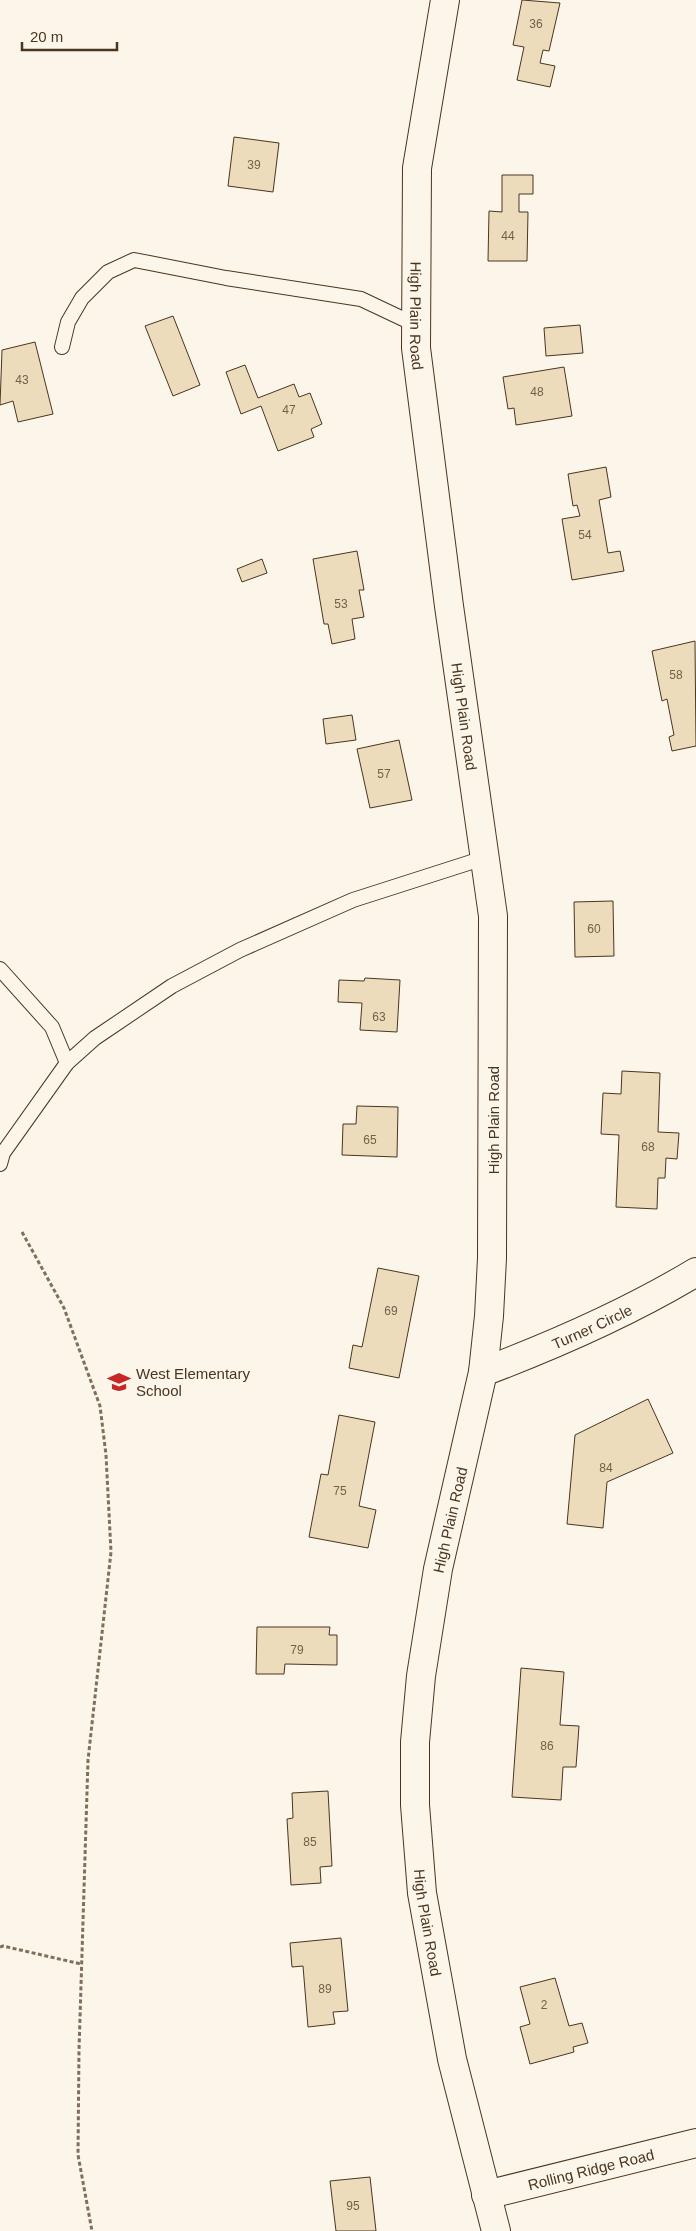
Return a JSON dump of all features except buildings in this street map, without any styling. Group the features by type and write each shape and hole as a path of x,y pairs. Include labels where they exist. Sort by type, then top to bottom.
{"street":[{"name":"High Plain Road","path":"445,0 417,168 417,357 493,916 492,1258 489,1316 483,1372 438,1569 421,1676 415,1742 417,1840 422,1893 452,2059 496,2231"},
{"name":"Turner Circle","path":"483,1372 559,1343 594,1327 696,1272"},
{"name":"Rolling Ridge Road","path":"486,2195 696,2143"}],"lane":[{"path":"62,347 68,322 82,298 108,272 134,260 226,278 361,299 416,325"},
{"path":"0,1164 3,1153 67,1063 95,1038 172,986 240,950 354,900 484,858"},
{"path":"0,969 52,1026 67,1063"}],"path":[{"path":"22,1232 64,1308 100,1406 106,1455 111,1552 88,1760 81,1964 78,2155 92,2231"},
{"path":"0,1947 81,1964"}],"place":[{"name":"West Elementary School","path":"119,1382"}]}
